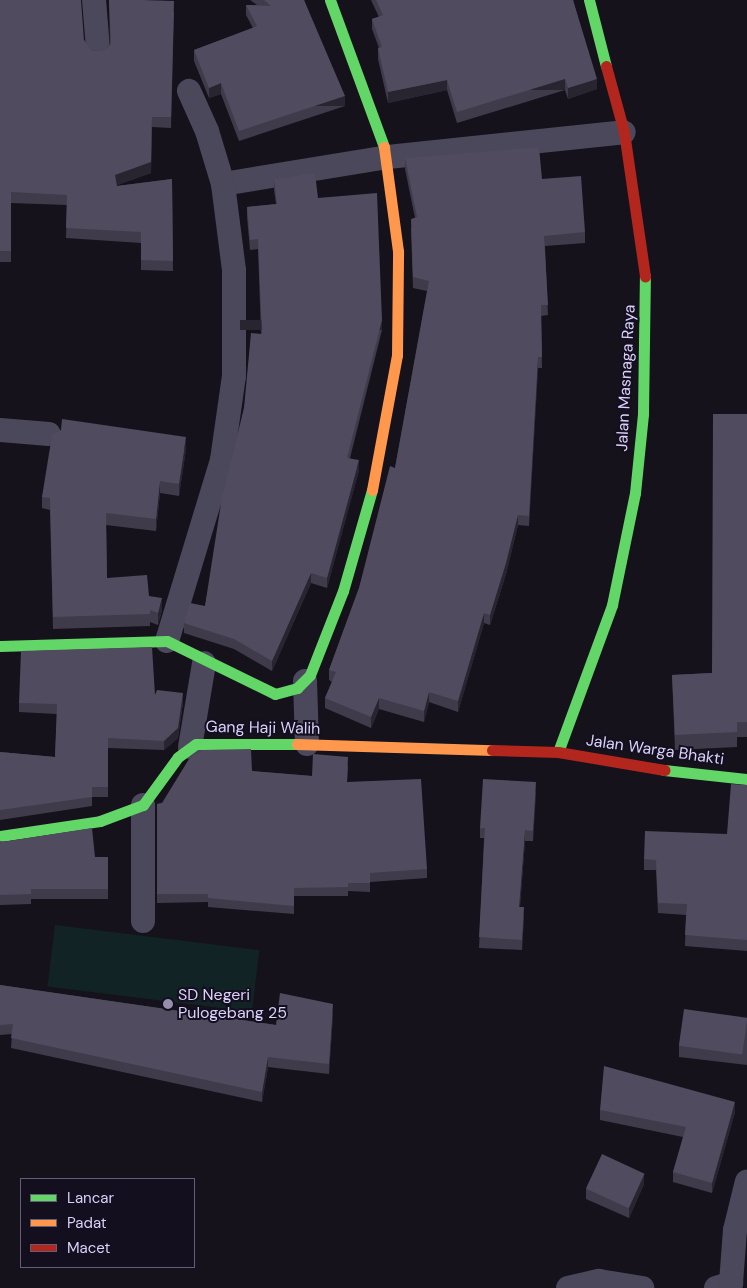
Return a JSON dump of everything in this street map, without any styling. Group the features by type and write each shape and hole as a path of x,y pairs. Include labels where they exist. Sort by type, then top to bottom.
{"street":[{"path":"94,0 98,49"},
{"path":"307,744 305,681 343,591 392,392 398,251 388,157 330,0"},
{"name":"Jalan Masnaga Raya","path":"558,752 612,605 635,492 643,414 645,262 624,132 589,0"},
{"path":"167,641 227,429 234,376 234,270 223,184 208,131 189,91"},
{"path":"223,184 388,157 624,132"},
{"path":"0,430 49,434"},
{"path":"0,646 167,641 204,664 274,694 305,681"},
{"path":"190,747 204,664"},
{"name":"Gang Haji Walih","path":"143,806 190,747 211,740 558,752"},
{"name":"Jalan Warga Bhakti","path":"558,752 637,768 747,779"},
{"path":"0,836 83,825 143,806 143,920"},
{"path":"731,1283 737,1222 747,1181"},
{"path":"568,1288 599,1281 642,1288"}],"shaded area":[{"path":"55,925 259,950 252,1012 47,987"}],"building":[{"path":"0,0 81,0 84,40 92,51 105,50 111,44 109,0 174,1 171,117 152,117 151,162 115,175 117,186 172,179 173,261 141,260 141,232 66,228 67,195 11,192 11,251 0,251"},
{"path":"264,0 304,0 345,96 239,131 221,83 209,88 194,50 257,26 246,5 271,6"},
{"path":"376,0 573,0 597,79 568,88 565,79 457,112 447,80 388,92 378,48 382,47 372,19 383,15"},
{"path":"539,147 542,179 581,176 585,232 544,236 548,305 541,305 542,357 538,357 529,516 518,515 490,615 484,613 458,701 429,692 424,711 379,698 371,717 325,698 336,672 329,670 359,588 390,466 395,468 429,281 413,277 411,219 417,217 405,158"},
{"path":"315,173 318,198 377,193 382,320 347,458 359,460 327,578 311,573 272,661 234,639 184,623 190,603 205,606 222,497 244,408 251,333 262,334 258,239 250,240 247,207 277,204 274,179"},
{"path":"713,414 747,414 747,722 737,722 737,732 675,735 672,675 712,673"},
{"path":"62,419 186,437 179,484 160,481 156,519 106,513 107,578 147,575 149,596 162,598 158,613 150,610 150,614 53,617 50,498 42,497 52,435 61,430"},
{"path":"152,647 155,695 157,690 183,693 178,728 164,741 108,738 108,787 92,787 92,797 0,810 0,752 55,757 57,704 19,703 21,651"},
{"path":"251,749 252,771 312,776 313,754 348,757 347,782 421,779 427,869 370,873 370,883 348,883 348,887 294,888 294,906 208,898 208,894 157,894 157,804 162,803 189,759 202,750"},
{"path":"483,779 536,782 533,831 525,830 519,907 524,907 522,940 479,937 485,828 480,828"},
{"path":"731,784 747,785 747,940 685,935 687,904 658,903 656,860 644,859 645,831 727,834"},
{"path":"92,828 95,857 108,857 108,889 31,889 31,894 0,895 0,841"},
{"path":"0,985 276,1025 280,993 333,1004 329,1064 268,1057 262,1092 11,1038 13,1024 0,1025"},
{"path":"684,1009 747,1018 742,1055 679,1046"},
{"path":"604,1066 735,1102 712,1183 673,1172 686,1127 600,1110"},
{"path":"602,1154 645,1174 629,1208 586,1188"}],"traffic: fast":[{"path":"330,0 384,147"},
{"path":"589,0 606,66"},
{"path":"558,752 612,605 635,493 643,414 645,276"},
{"path":"0,646 167,641 275,694 297,688 310,675 343,591 372,490"},
{"path":"0,836 100,821 143,805 178,757 196,744 297,744"},
{"path":"664,770 747,779"}],"traffic: slow":[{"path":"372,490 397,355 398,251 384,147"},
{"path":"297,744 492,750"}],"traffic: jam":[{"path":"606,66 624,132 645,276"},
{"path":"492,750 558,752 664,770"}],"place":[{"name":"SD Negeri Pulogebang 25","path":"168,1004"}]}
